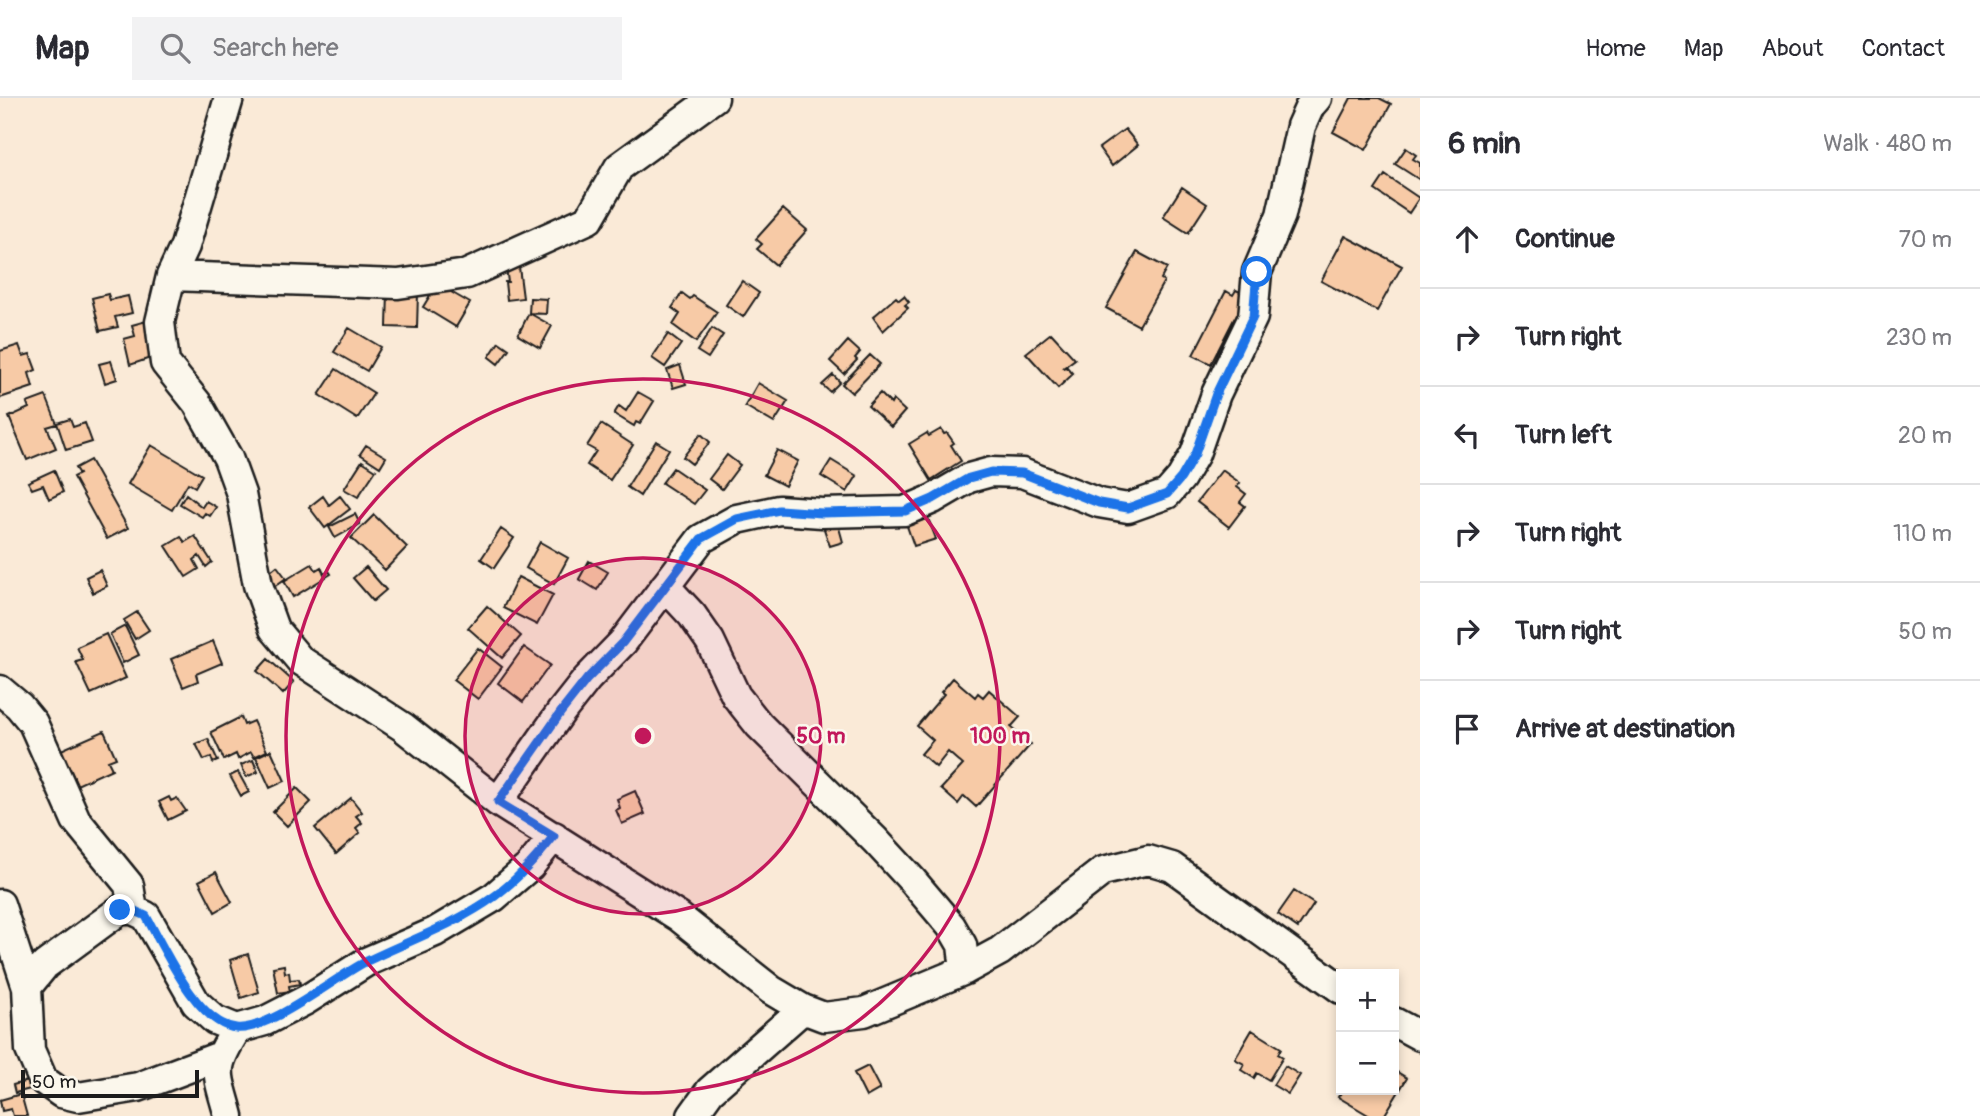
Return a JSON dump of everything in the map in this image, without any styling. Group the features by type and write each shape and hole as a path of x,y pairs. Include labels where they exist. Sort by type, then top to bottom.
{"street":[{"path":"229,98 184,246 171,276 160,322 165,363 197,403 228,458 241,494 258,585 274,629 300,660 403,727 498,802 678,916 771,990 803,1009 824,1017 864,1012 965,970 1000,951 1103,871 1148,860 1171,867 1336,985"},
{"path":"171,276 398,284 467,274 589,219 619,167 714,98"},
{"path":"498,802 561,712 587,679 623,642 701,539 737,519 779,510 822,513 905,511 933,499 969,478 991,472 1022,473 1099,503 1128,508 1167,494 1181,478 1195,454 1216,394 1253,317 1257,272 1281,215 1308,101"},
{"path":"665,586 692,615 710,641 736,696 759,725 874,840 951,926 962,945 965,970"},
{"path":"0,690 19,706 33,723 76,820 129,885 133,910"},
{"path":"27,987 45,965 120,910 133,910 146,916 196,1003 215,1020 237,1029 265,1021 306,1000 366,962 435,932 494,897 530,866 554,836"},
{"path":"0,904 27,987 30,1050 43,1080 61,1093 78,1097 138,1087 220,1056"},
{"path":"692,1116 710,1091 803,1009"},
{"path":"1399,1025 1420,1036"},
{"path":"229,1116 218,1074 220,1056 237,1029"}],"building":[{"path":"1351,98 1379,98 1391,104 1366,150 1333,132"},
{"path":"1125,129 1138,145 1112,166 1099,148"},
{"path":"1406,148 1416,155 1413,159 1420,163 1420,180 1395,164"},
{"path":"1385,175 1419,198 1409,213 1375,190"},
{"path":"1182,187 1207,204 1188,233 1163,217"},
{"path":"783,209 807,230 776,265 757,249 762,244 756,239"},
{"path":"1345,236 1402,266 1377,311 1321,281"},
{"path":"1137,252 1167,268 1161,279 1164,281 1139,326 1106,308"},
{"path":"519,267 523,298 507,300 506,268"},
{"path":"742,281 759,293 743,317 726,305"},
{"path":"437,284 470,303 456,327 423,307"},
{"path":"1236,290 1248,296 1211,364 1193,355 1226,291 1233,295"},
{"path":"388,292 418,292 417,328 387,327"},
{"path":"682,293 690,299 693,296 717,312 696,342 673,325 680,314 672,308"},
{"path":"108,294 110,300 128,296 132,313 115,317 118,327 100,331 92,298"},
{"path":"904,296 909,302 905,305 908,308 883,331 873,317 896,297 899,300"},
{"path":"530,298 547,299 546,314 529,313"},
{"path":"529,313 552,326 540,348 518,335"},
{"path":"150,320 159,355 130,365 124,339 135,336 132,325"},
{"path":"349,328 381,347 367,371 334,352"},
{"path":"712,328 723,335 708,358 697,351"},
{"path":"1051,333 1075,359 1063,368 1067,367 1073,374 1058,388 1026,353"},
{"path":"668,334 681,344 665,367 652,358"},
{"path":"848,341 860,352 855,358 857,360 844,374 830,361"},
{"path":"499,342 509,349 498,364 489,357"},
{"path":"19,345 23,356 30,354 36,370 29,373 33,387 0,398 0,351"},
{"path":"870,355 880,364 852,393 842,384"},
{"path":"111,361 117,379 105,383 99,364"},
{"path":"680,365 686,384 673,388 667,370"},
{"path":"336,369 374,393 357,419 319,395"},
{"path":"833,375 840,382 830,392 822,385"},
{"path":"758,383 788,401 774,423 745,406"},
{"path":"638,392 654,401 640,424 636,422 634,426 614,414 619,406 626,411"},
{"path":"880,393 891,404 893,400 905,411 891,427 868,406"},
{"path":"46,396 57,424 47,427 56,448 27,460 9,417 29,408 27,403"},
{"path":"70,419 73,427 85,423 92,442 66,450 57,423"},
{"path":"601,424 633,445 610,480 587,465 596,451 587,446"},
{"path":"941,429 954,443 951,445 961,461 931,480 909,444 927,433 929,436"},
{"path":"701,434 710,442 692,464 683,457"},
{"path":"656,441 669,449 640,496 627,487"},
{"path":"151,445 202,475 195,487 188,483 172,510 128,484"},
{"path":"366,445 386,457 380,467 360,454"},
{"path":"777,450 798,461 785,486 764,475"},
{"path":"727,455 740,465 722,489 709,479"},
{"path":"90,460 128,528 107,539 73,477 79,474 75,468"},
{"path":"831,460 857,476 847,492 821,476"},
{"path":"362,461 376,470 358,497 344,489"},
{"path":"673,468 705,490 694,504 662,483"},
{"path":"54,470 63,492 49,499 43,485 32,489 28,482"},
{"path":"1222,470 1240,483 1237,487 1246,494 1240,502 1245,506 1229,527 1197,502"},
{"path":"186,494 202,507 206,501 216,507 210,516 205,513 202,517 180,504"},
{"path":"323,496 329,505 340,496 350,509 325,528 309,507"},
{"path":"355,514 360,524 335,538 329,527"},
{"path":"374,515 407,547 385,570 351,538"},
{"path":"928,518 936,539 914,546 907,526"},
{"path":"838,524 843,542 830,546 824,529"},
{"path":"501,529 514,538 494,568 481,559"},
{"path":"195,536 212,562 206,567 199,556 194,560 199,569 186,577 166,546 181,537 185,542"},
{"path":"540,542 568,558 554,584 526,568"},
{"path":"589,561 608,572 597,590 579,579"},
{"path":"312,564 316,570 321,567 324,574 329,571 331,574 293,597 284,581"},
{"path":"277,566 286,578 271,589 263,577"},
{"path":"366,567 386,590 373,601 353,578"},
{"path":"100,570 107,586 93,593 86,577"},
{"path":"518,577 553,595 537,625 503,608"},
{"path":"487,606 521,636 502,658 468,628"},
{"path":"137,612 149,630 135,639 124,620"},
{"path":"125,626 139,655 123,663 110,634"},
{"path":"106,634 126,678 91,694 76,662 83,660 77,647"},
{"path":"213,641 222,663 196,674 198,681 183,687 171,659"},
{"path":"524,647 550,665 523,702 498,683"},
{"path":"478,648 502,667 478,699 453,680"},
{"path":"268,659 294,682 283,694 257,671"},
{"path":"953,678 975,697 978,693 983,697 989,690 1020,717 1011,727 1031,744 976,807 964,796 958,804 941,789 963,765 948,752 936,767 921,754 933,740 917,726 944,694 941,692"},
{"path":"241,717 244,725 253,721 267,751 254,757 251,752 238,759 236,754 224,760 211,732"},
{"path":"104,731 116,758 108,761 112,769 77,785 61,750"},
{"path":"208,739 218,761 213,763 211,757 204,760 196,744"},
{"path":"271,750 285,781 270,788 256,757"},
{"path":"253,760 258,772 246,777 241,765"},
{"path":"238,772 249,792 241,796 230,776"},
{"path":"297,788 311,802 287,826 273,812"},
{"path":"635,791 645,814 622,824 616,810 620,808 617,799"},
{"path":"169,797 171,801 177,798 186,811 168,820 159,802"},
{"path":"351,798 362,812 356,816 362,823 356,828 360,833 336,854 315,828"},
{"path":"216,872 232,902 215,912 199,881"},
{"path":"1294,891 1314,904 1298,928 1278,914"},
{"path":"248,954 259,992 241,998 230,960"},
{"path":"284,965 290,980 299,979 300,984 289,986 290,991 278,993 273,967"},
{"path":"1252,1030 1281,1048 1278,1054 1283,1057 1269,1080 1257,1073 1254,1078 1241,1070 1244,1064 1235,1059"},
{"path":"868,1066 880,1089 866,1097 854,1073"},
{"path":"1285,1066 1300,1075 1288,1094 1273,1085"},
{"path":"1399,1073 1407,1078 1399,1091"},
{"path":"31,1080 34,1088 15,1093 13,1085"},
{"path":"21,1094 27,1116 13,1116 11,1109 2,1111 0,1100"},
{"path":"1397,1095 1384,1116 1370,1116 1338,1097"}],"route":[{"path":"120,910 133,910 146,916 196,1003 215,1020 237,1029 265,1021 306,1000 366,962 435,932 494,897 530,866 554,836 498,802 561,712 587,679 638,624 701,539 737,519 779,510 822,513 905,511 933,499 969,478 991,472 1022,473 1099,503 1128,508 1167,494 1181,478 1195,454 1216,394 1253,317 1257,272"}]}
